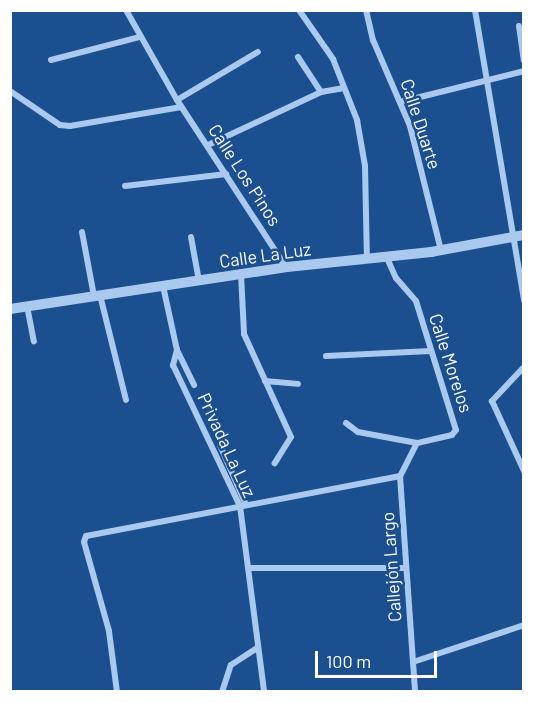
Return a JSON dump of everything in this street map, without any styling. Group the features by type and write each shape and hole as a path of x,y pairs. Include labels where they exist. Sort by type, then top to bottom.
{"street":[{"path":"299,10 333,58 357,120 364,157 367,260"},
{"name":"Calle Duarte","path":"366,10 373,40 400,102 436,251"},
{"path":"475,10 510,238 524,301"},
{"name":"Calle Los Pinos","path":"127,11 177,100 287,267"},
{"path":"519,27 524,61"},
{"path":"51,60 140,37"},
{"path":"177,100 258,52"},
{"path":"298,57 321,92"},
{"path":"400,102 524,71"},
{"path":"208,145 321,92 343,88"},
{"path":"10,91 60,125 70,126 182,107"},
{"path":"125,186 226,174"},
{"path":"82,232 126,400"},
{"name":"Calle La Luz","path":"10,309 287,267 436,251 524,235"},
{"path":"191,237 199,281"},
{"name":"Calle Morelos","path":"387,258 396,278 416,301 456,430 452,435 417,443"},
{"path":"242,274 244,334 291,441 275,463"},
{"name":"Privada La Luz","path":"163,286 177,350 173,365 243,505 257,648 264,692"},
{"path":"27,306 34,341"},
{"path":"177,350 194,386"},
{"path":"326,356 431,351"},
{"path":"524,368 492,401 524,471"},
{"path":"265,381 298,384"},
{"path":"117,692 109,631 84,542 86,536 400,476 417,443 358,432 346,423"},
{"path":"220,445 243,505"},
{"name":"Callejón Largo","path":"400,476 404,568 415,692"},
{"path":"249,568 404,568"},
{"path":"413,662 524,625"},
{"path":"222,692 231,665 257,648"}]}
